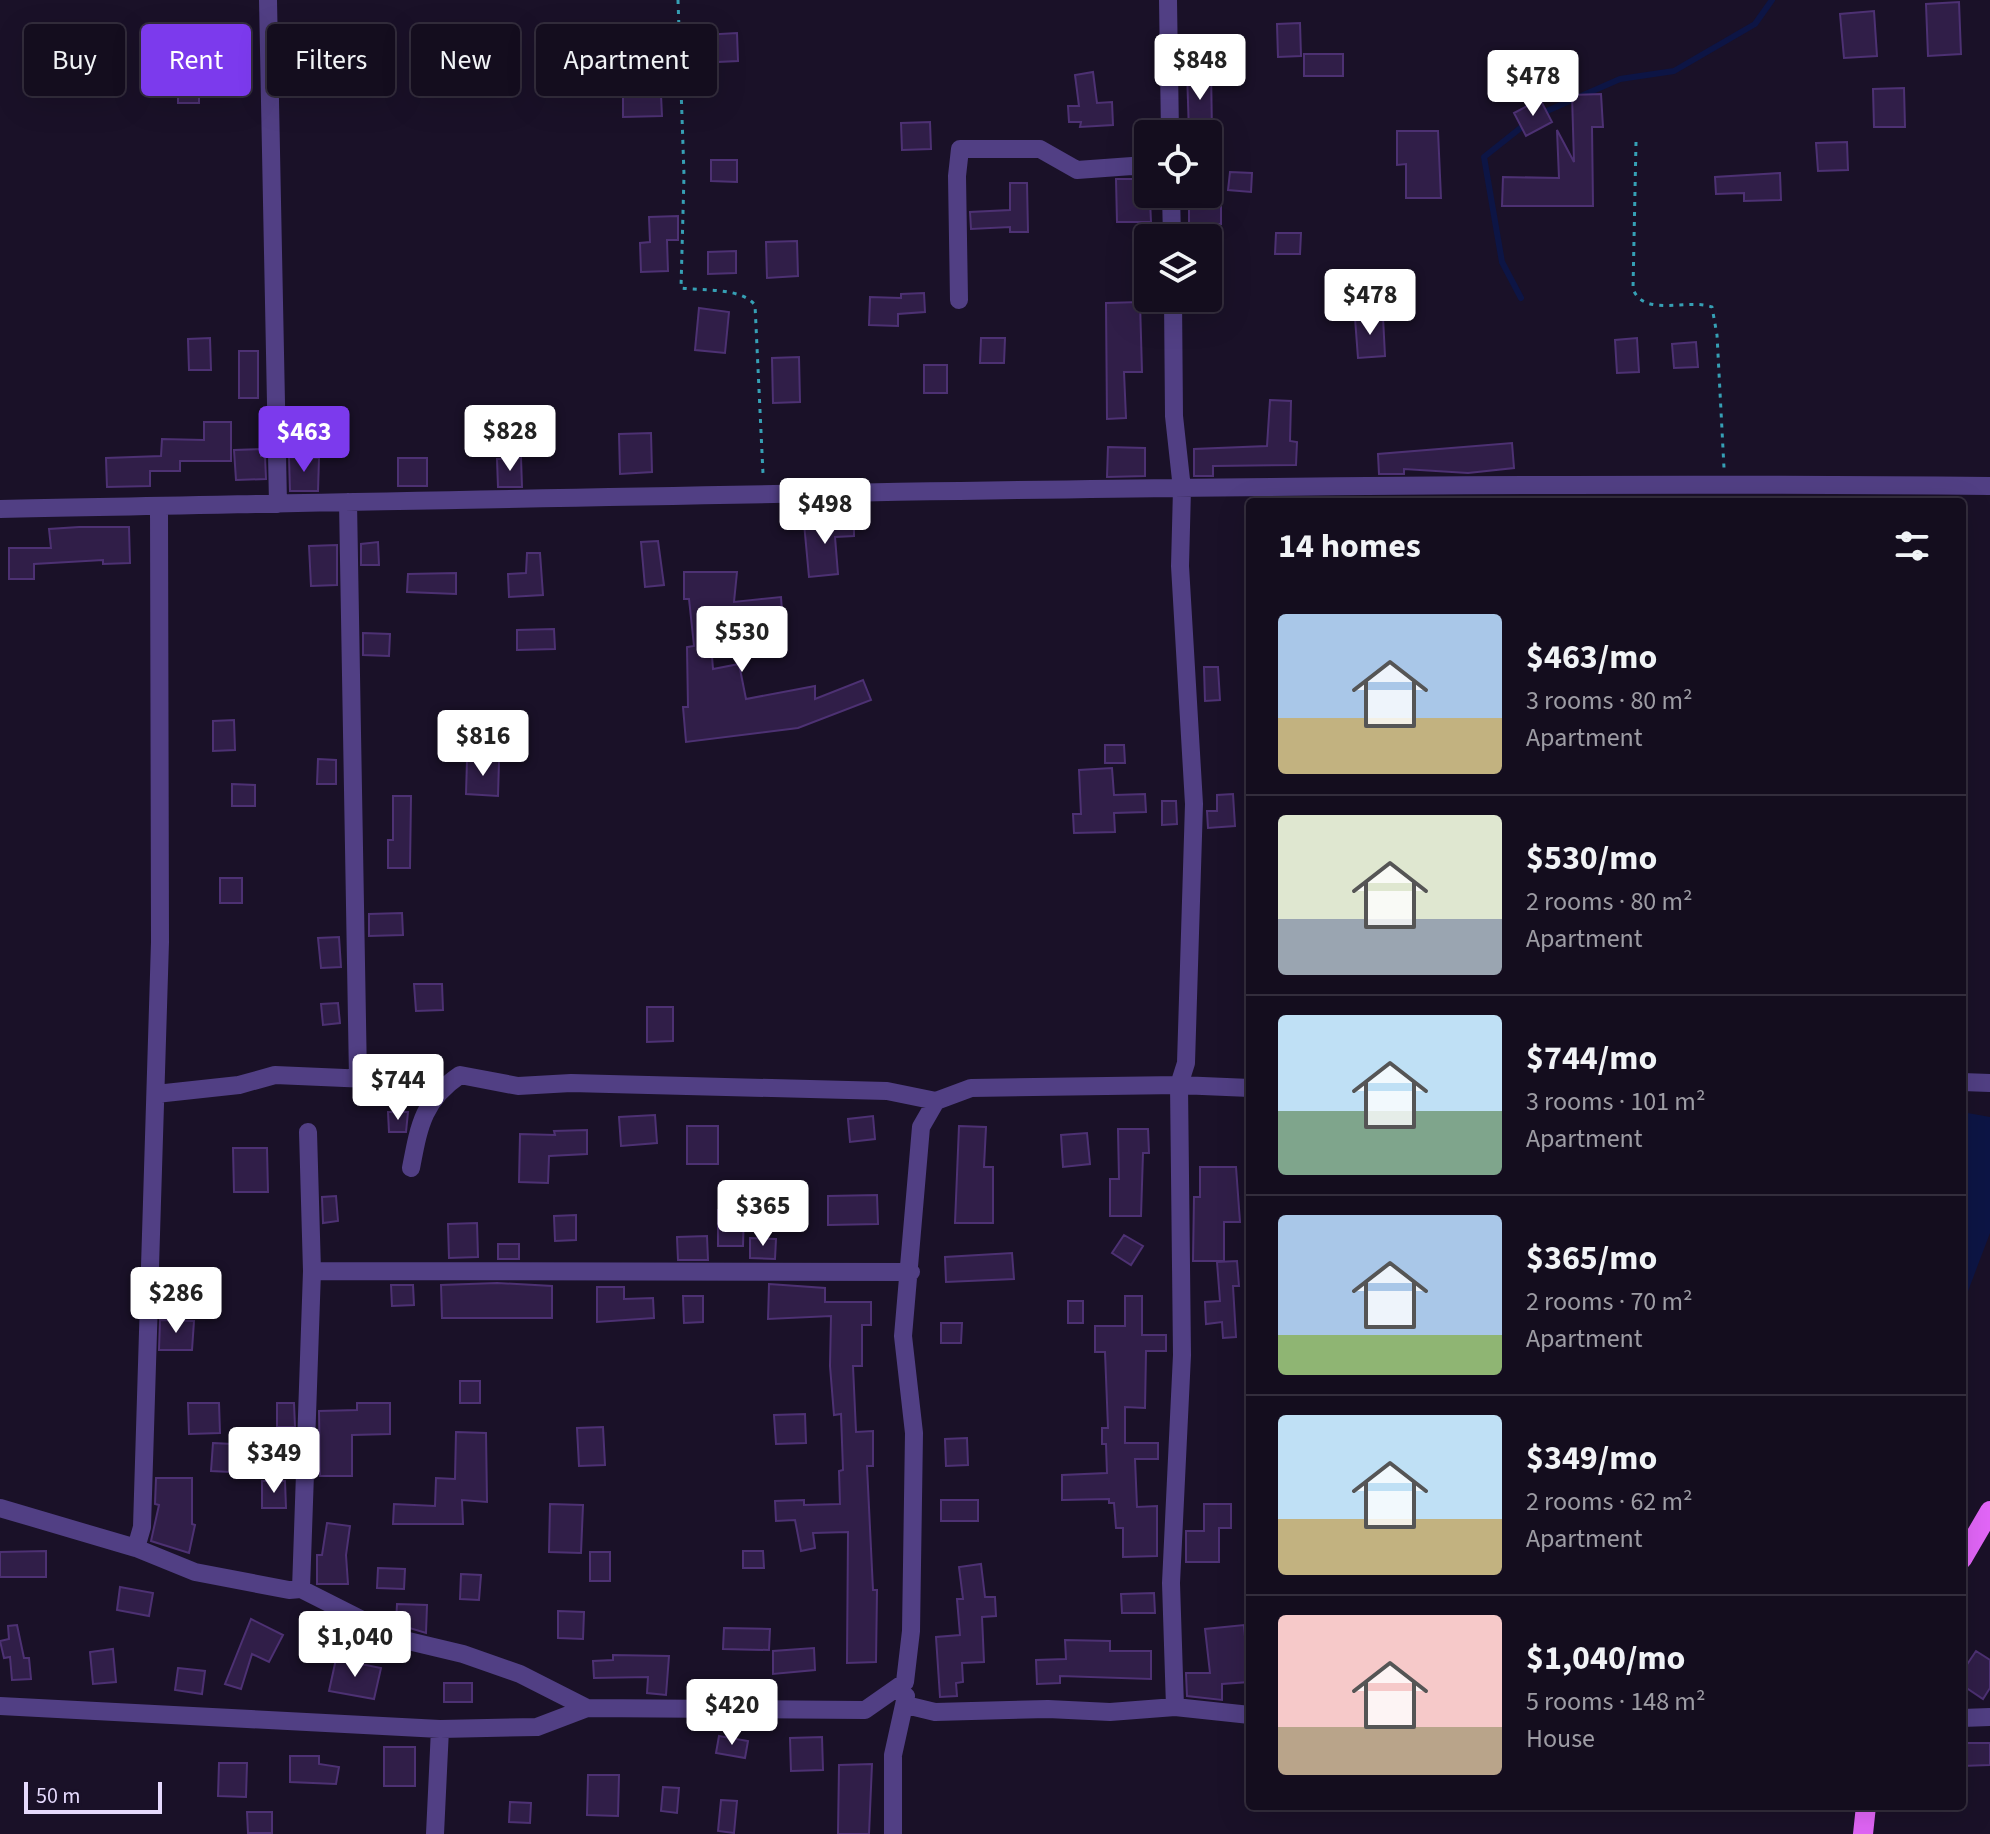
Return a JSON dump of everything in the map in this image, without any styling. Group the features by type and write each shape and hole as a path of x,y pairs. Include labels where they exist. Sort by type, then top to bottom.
{"main road":[{"path":"1966,1552 1990,1511"},
{"path":"1863,1834 1866,1810"}],"street":[{"path":"268,0 278,504"},
{"path":"1168,0 1170,120"},
{"path":"959,300 957,176 960,149 1040,149 1077,170 1134,166"},
{"path":"1173,312 1174,416 1182,489 1180,566 1194,804 1189,1040 1179,1085 1182,1355 1171,1583 1175,1707"},
{"path":"0,509 1182,489 1726,484 1990,486"},
{"path":"348,502 358,1078"},
{"path":"136,1548 142,1527 160,942 159,506"},
{"path":"156,1094 239,1085 275,1075 391,1080 436,1091"},
{"path":"411,1168 419,1126 436,1091 460,1075 518,1086 571,1083 887,1091 936,1101 971,1088 1179,1085 1246,1088"},
{"path":"1966,1082 1990,1083"},
{"path":"893,1834 893,1755 906,1705 905,1682 911,1631 914,1433 903,1336 911,1272 921,1127 936,1101"},
{"path":"301,1589 312,1271 308,1132"},
{"path":"312,1271 911,1272"},
{"path":"0,1508 136,1548 195,1572 289,1590 301,1589 400,1639 463,1654 506,1669 587,1708"},
{"path":"0,1706 440,1729 537,1727 587,1708 865,1710 905,1682"},
{"path":"906,1705 935,1712 1048,1709 1110,1712 1175,1707 1246,1715"},
{"path":"1966,1718 1990,1717"},
{"path":"435,1834 440,1729"}],"path":[{"path":"678,0 684,175 681,288 738,294 748,297 755,305 764,494"},
{"path":"1636,142 1633,289 1636,298 1646,305 1712,307 1717,335 1726,484"}],"shaded area":[{"path":"1966,1113 1990,1117 1990,1233 1966,1296"}],"building":[{"path":"1959,2 1961,54 1928,56 1926,4"},
{"path":"1874,11 1877,56 1844,58 1840,14"},
{"path":"1300,23 1301,56 1278,57 1277,24"},
{"path":"737,33 738,61 717,62 717,34"},
{"path":"1304,54 1343,54 1343,76 1304,76"},
{"path":"1187,70 1211,70 1212,120 1189,120"},
{"path":"1093,72 1097,103 1112,102 1113,125 1080,127 1081,122 1069,122 1068,106 1079,106 1075,75"},
{"path":"1904,88 1905,127 1874,127 1873,89"},
{"path":"1601,94 1603,127 1592,127 1593,206 1502,206 1503,177 1559,178 1557,130 1574,162 1572,95"},
{"path":"178,96 199,96 199,103 178,103"},
{"path":"623,96 661,96 662,116 623,117"},
{"path":"1540,99 1552,122 1526,136 1514,113"},
{"path":"930,122 931,149 902,150 901,123"},
{"path":"1397,131 1438,131 1441,198 1406,198 1406,164 1397,165"},
{"path":"1847,142 1848,170 1818,171 1816,143"},
{"path":"711,160 737,160 737,182 711,181"},
{"path":"1230,172 1252,173 1251,192 1228,190"},
{"path":"1780,173 1781,200 1744,201 1744,193 1716,194 1715,177"},
{"path":"1116,179 1134,179 1134,208 1150,208 1151,222 1117,222"},
{"path":"1010,183 1027,183 1028,232 1010,232 1010,227 971,229 970,212 1010,210"},
{"path":"1189,208 1221,208 1221,224 1189,224"},
{"path":"678,216 678,240 667,240 668,271 641,272 640,243 650,242 649,217"},
{"path":"1276,233 1301,233 1300,254 1275,254"},
{"path":"797,241 798,276 767,278 766,242"},
{"path":"736,251 736,273 708,274 708,252"},
{"path":"924,293 925,312 898,314 898,326 869,325 870,297 901,298 901,294"},
{"path":"1134,302 1134,312 1140,312 1142,372 1124,372 1126,418 1107,419 1106,303"},
{"path":"699,308 729,312 725,353 695,350"},
{"path":"1383,317 1385,356 1358,358 1355,318"},
{"path":"210,338 211,370 189,370 188,339"},
{"path":"981,338 1005,338 1004,363 980,363"},
{"path":"1637,338 1639,372 1617,373 1615,340"},
{"path":"1696,342 1698,367 1674,368 1672,344"},
{"path":"239,351 258,351 258,398 239,398"},
{"path":"799,357 800,402 773,403 772,358"},
{"path":"924,365 947,365 947,393 924,393"},
{"path":"1270,400 1291,401 1290,441 1297,442 1296,465 1213,466 1213,476 1194,476 1194,449 1267,446"},
{"path":"204,422 231,422 231,461 180,461 180,471 150,471 150,486 107,487 106,458 161,456 162,439 204,440"},
{"path":"651,433 652,472 620,474 619,434"},
{"path":"1512,443 1514,468 1468,473 1404,469 1404,474 1379,474 1378,454"},
{"path":"1108,447 1145,448 1145,476 1107,477"},
{"path":"261,449 261,456 265,456 266,479 236,480 234,450"},
{"path":"289,457 319,458 318,491 290,491"},
{"path":"398,458 427,458 427,486 398,486"},
{"path":"521,458 522,487 498,487 497,459"},
{"path":"854,521 854,536 835,537 838,574 809,577 804,523"},
{"path":"129,527 130,563 103,564 103,560 34,564 34,579 9,579 9,548 51,548 49,529"},
{"path":"658,541 664,585 645,587 641,542"},
{"path":"378,542 379,565 361,565 361,544"},
{"path":"337,545 337,585 311,586 309,546"},
{"path":"527,553 540,553 543,595 509,597 508,574 526,573"},
{"path":"684,572 737,572 734,602 781,597 782,611 709,618 713,669 739,664 746,699 815,686 815,699 863,680 871,700 798,728 686,742 683,707 688,707 687,647 694,646 689,599 684,599"},
{"path":"456,573 456,594 407,592 408,574"},
{"path":"554,629 555,649 517,650 517,630"},
{"path":"363,633 390,634 389,656 363,655"},
{"path":"1204,667 1218,667 1220,700 1205,701"},
{"path":"234,720 235,750 213,751 213,721"},
{"path":"1105,745 1124,745 1125,763 1105,763"},
{"path":"318,759 336,760 336,784 317,784"},
{"path":"467,760 499,761 498,796 466,794"},
{"path":"1112,768 1114,795 1145,794 1146,812 1114,813 1115,832 1074,833 1073,814 1081,814 1079,770"},
{"path":"232,784 255,785 255,806 232,806"},
{"path":"1233,794 1235,826 1208,828 1207,811 1217,811 1217,795"},
{"path":"393,796 411,796 410,868 388,868 388,840 393,840"},
{"path":"1162,801 1176,801 1177,824 1162,825"},
{"path":"220,878 242,878 242,903 220,903"},
{"path":"402,913 403,935 369,936 369,914"},
{"path":"339,937 341,967 321,968 318,938"},
{"path":"414,984 442,984 443,1010 416,1011"},
{"path":"338,1003 340,1023 323,1025 321,1004"},
{"path":"647,1007 673,1007 673,1041 647,1042"},
{"path":"388,1112 408,1112 406,1132 389,1132"},
{"path":"655,1115 657,1143 621,1146 619,1117"},
{"path":"873,1116 875,1139 850,1142 848,1119"},
{"path":"687,1126 718,1126 718,1164 687,1164"},
{"path":"959,1126 986,1127 984,1167 993,1167 993,1223 955,1223"},
{"path":"1118,1129 1148,1129 1149,1153 1143,1153 1141,1216 1110,1216 1110,1179 1119,1179"},
{"path":"587,1130 587,1154 549,1156 548,1183 519,1182 520,1134 555,1135 554,1131"},
{"path":"1087,1133 1090,1164 1063,1167 1061,1135"},
{"path":"233,1148 267,1148 268,1192 234,1192"},
{"path":"1200,1167 1236,1167 1240,1222 1224,1222 1224,1261 1193,1261 1194,1197 1200,1197"},
{"path":"877,1195 878,1224 828,1225 828,1196"},
{"path":"336,1196 338,1221 323,1223 322,1197"},
{"path":"718,1210 744,1210 743,1246 718,1246"},
{"path":"576,1215 576,1240 555,1241 554,1216"},
{"path":"477,1223 478,1257 449,1258 448,1224"},
{"path":"1124,1235 1143,1246 1131,1265 1112,1253"},
{"path":"707,1236 708,1260 678,1260 677,1237"},
{"path":"750,1238 776,1239 775,1259 750,1258"},
{"path":"498,1244 519,1244 519,1259 498,1259"},
{"path":"1012,1253 1014,1279 946,1282 945,1257"},
{"path":"1237,1261 1239,1286 1233,1286 1236,1337 1223,1338 1222,1322 1206,1324 1205,1302 1220,1301 1217,1262"},
{"path":"497,1283 552,1286 552,1318 442,1318 441,1285"},
{"path":"769,1284 825,1288 825,1302 871,1302 871,1325 862,1325 862,1366 853,1366 856,1432 873,1431 873,1466 867,1466 873,1590 877,1590 876,1662 847,1663 848,1532 813,1533 815,1548 801,1551 795,1520 776,1521 775,1501 804,1500 804,1505 840,1504 839,1471 843,1470 841,1414 834,1415 830,1366 831,1316 768,1319"},
{"path":"391,1285 413,1285 414,1305 392,1306"},
{"path":"597,1287 624,1287 624,1299 653,1298 654,1318 597,1322"},
{"path":"683,1296 703,1296 703,1322 684,1323"},
{"path":"1125,1296 1142,1296 1142,1335 1166,1335 1166,1351 1146,1351 1145,1408 1125,1407 1125,1443 1158,1443 1158,1459 1135,1459 1137,1507 1157,1506 1157,1556 1123,1557 1123,1528 1116,1528 1114,1503 1109,1503 1109,1499 1062,1500 1062,1475 1107,1473 1106,1444 1102,1444 1102,1428 1108,1428 1105,1352 1095,1352 1095,1326 1125,1326"},
{"path":"1068,1301 1083,1301 1083,1323 1068,1323"},
{"path":"160,1320 194,1321 192,1350 159,1350"},
{"path":"941,1323 962,1323 961,1343 941,1343"},
{"path":"460,1381 480,1381 480,1403 460,1403"},
{"path":"188,1403 219,1403 220,1433 189,1434"},
{"path":"277,1403 294,1403 295,1427 277,1427"},
{"path":"357,1403 390,1403 390,1434 352,1435 352,1476 320,1476 319,1411 357,1410"},
{"path":"805,1414 806,1443 776,1444 774,1415"},
{"path":"603,1427 605,1465 579,1466 577,1428"},
{"path":"456,1432 486,1433 487,1502 462,1500 463,1524 393,1524 394,1504 435,1506 436,1478 455,1479"},
{"path":"967,1438 968,1465 946,1466 945,1439"},
{"path":"213,1443 232,1444 230,1472 211,1471"},
{"path":"156,1478 192,1478 192,1524 195,1525 189,1553 151,1541 159,1505 155,1504"},
{"path":"262,1481 285,1481 286,1508 262,1508"},
{"path":"941,1500 978,1500 978,1521 941,1521"},
{"path":"550,1504 583,1505 581,1553 549,1552"},
{"path":"1204,1504 1231,1504 1231,1528 1219,1528 1219,1562 1186,1562 1186,1531 1204,1531"},
{"path":"327,1523 350,1526 346,1555 348,1584 317,1584 317,1555 322,1555"},
{"path":"46,1551 46,1577 0,1577 0,1552"},
{"path":"743,1551 763,1551 764,1568 743,1568"},
{"path":"590,1552 610,1552 610,1581 590,1581"},
{"path":"981,1564 985,1597 995,1597 996,1616 982,1617 984,1662 962,1663 963,1682 956,1683 957,1696 940,1697 936,1637 960,1635 957,1599 963,1599 959,1567"},
{"path":"378,1568 405,1569 404,1589 377,1588"},
{"path":"461,1574 481,1575 479,1600 460,1599"},
{"path":"120,1587 153,1593 149,1616 117,1610"},
{"path":"1154,1593 1155,1613 1122,1613 1121,1594"},
{"path":"397,1604 427,1605 426,1633 396,1624"},
{"path":"558,1611 584,1612 583,1639 558,1638"},
{"path":"251,1619 283,1635 269,1662 252,1654 241,1689 225,1684"},
{"path":"17,1625 24,1658 29,1658 31,1679 12,1680 10,1657 4,1658 0,1641 9,1639 8,1626"},
{"path":"1244,1625 1246,1682 1222,1684 1222,1700 1187,1696 1186,1673 1210,1673 1205,1629"},
{"path":"724,1628 770,1629 769,1650 723,1649"},
{"path":"1065,1640 1110,1641 1110,1651 1151,1651 1151,1679 1060,1676 1060,1683 1037,1684 1036,1660 1066,1659"},
{"path":"814,1648 815,1670 773,1674 773,1651"},
{"path":"113,1649 116,1682 93,1684 90,1652"},
{"path":"1976,1651 1990,1660 1990,1688 1983,1699 1966,1688 1966,1666"},
{"path":"613,1655 669,1656 666,1695 647,1693 648,1677 594,1678 593,1661 613,1660"},
{"path":"336,1659 381,1668 374,1699 329,1691"},
{"path":"178,1668 205,1671 202,1694 175,1690"},
{"path":"444,1683 472,1683 472,1702 444,1702"},
{"path":"719,1736 748,1741 745,1758 716,1753"},
{"path":"822,1737 823,1770 791,1771 790,1738"},
{"path":"1966,1743 1990,1743 1990,1765 1966,1766"},
{"path":"384,1747 415,1747 415,1786 384,1786"},
{"path":"290,1756 319,1756 319,1764 339,1767 336,1784 290,1782"},
{"path":"219,1763 247,1763 246,1797 218,1796"},
{"path":"872,1764 869,1834 838,1834 839,1765"},
{"path":"588,1775 619,1775 618,1816 587,1815"},
{"path":"663,1787 679,1788 677,1813 661,1811"},
{"path":"721,1800 737,1801 734,1833 718,1831"},
{"path":"510,1802 531,1803 530,1823 509,1822"},
{"path":"247,1812 272,1812 272,1833 248,1833"}],"waterway":[{"path":"1540,114 1620,79 1674,71 1755,24 1772,0"},
{"path":"1521,298 1502,262 1484,157 1528,122"}]}
